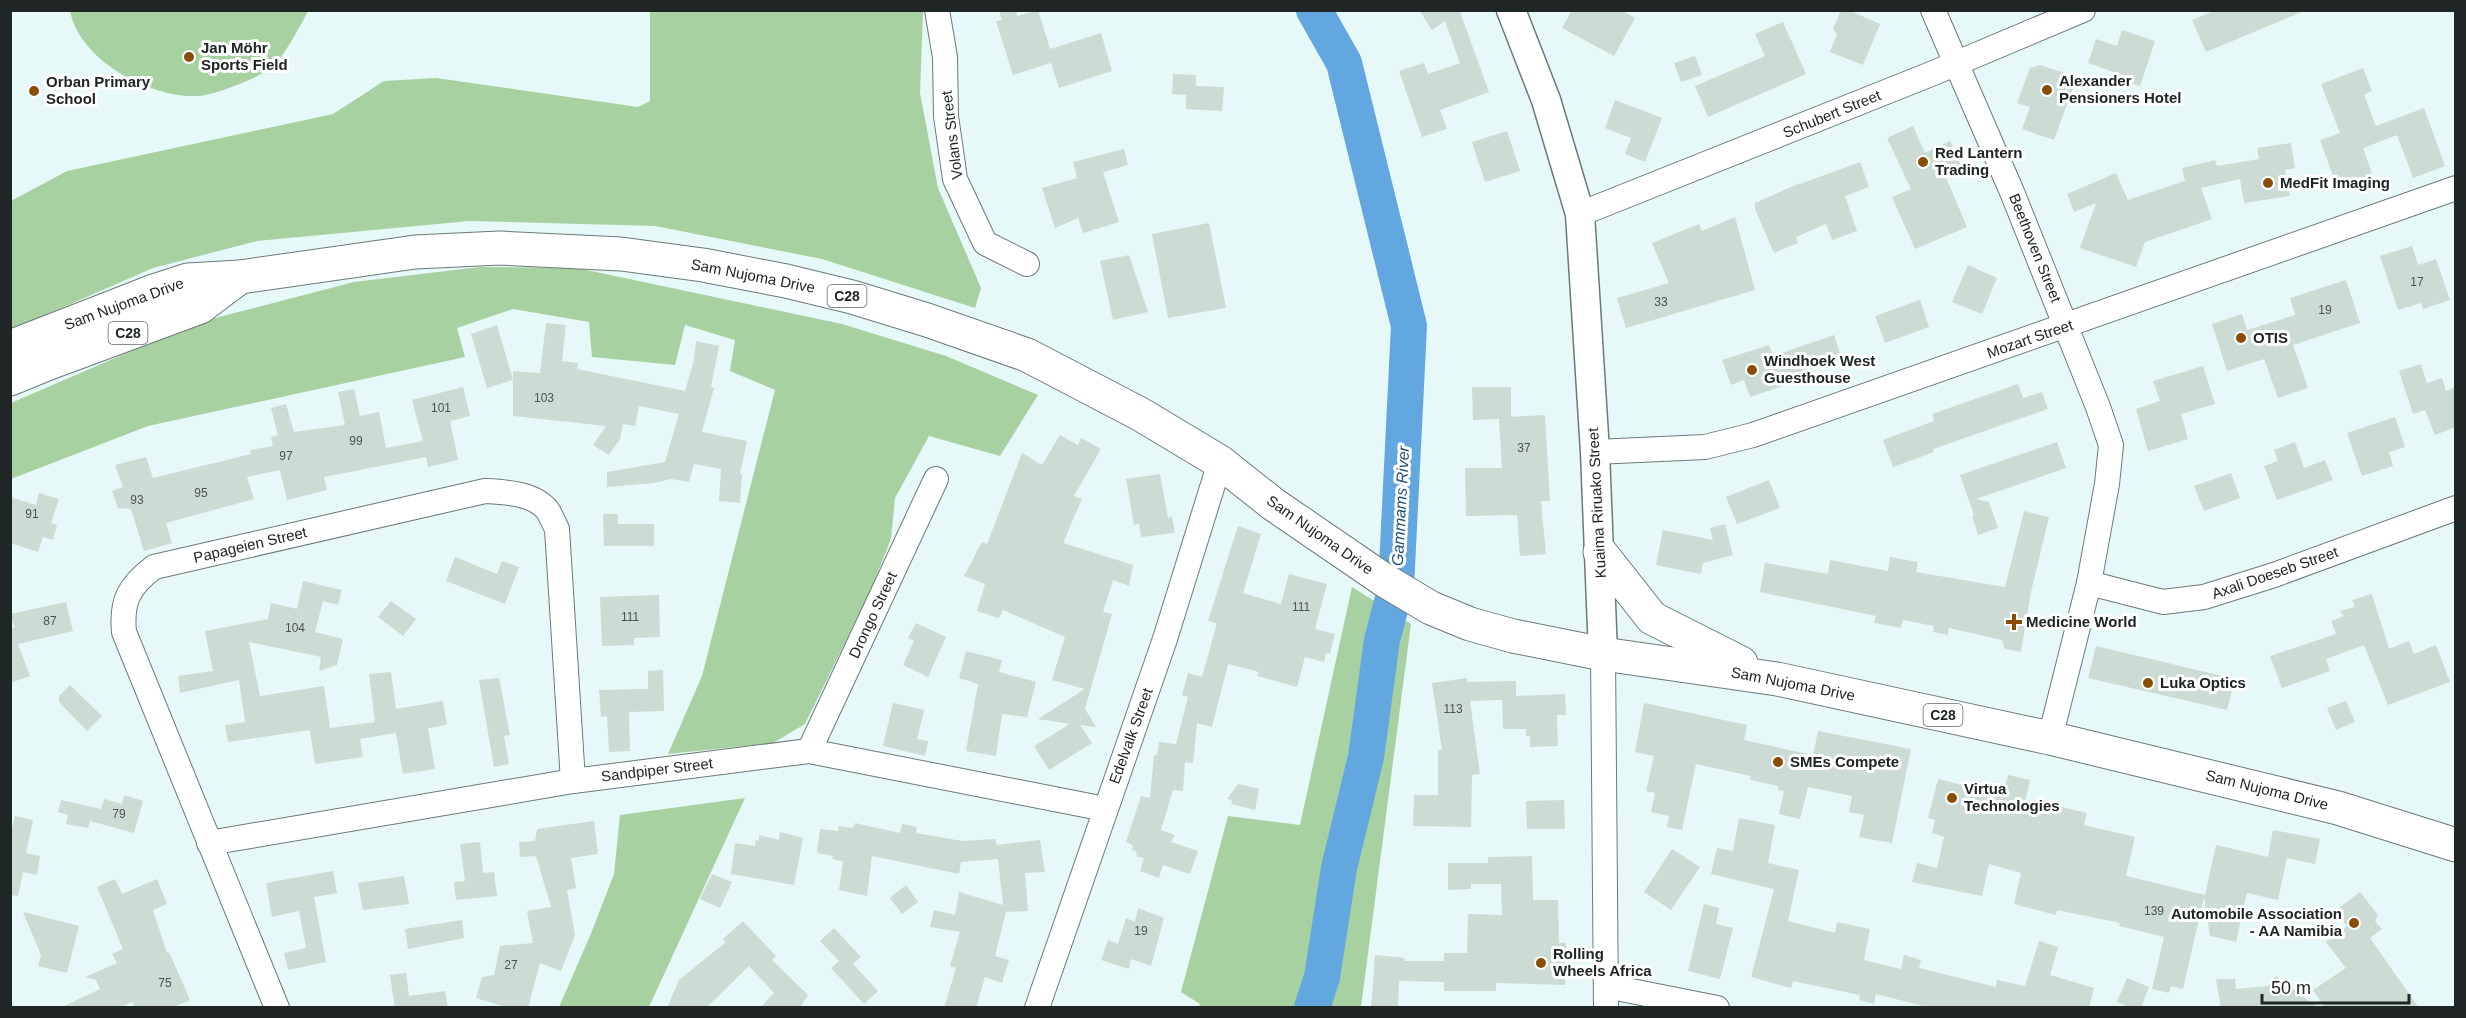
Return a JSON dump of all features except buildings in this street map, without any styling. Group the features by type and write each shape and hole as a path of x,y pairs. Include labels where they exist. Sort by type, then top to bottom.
{"highway":[{"name":"Sam Nujoma Drive","path":"10,347 140,296 188,280 240,277 415,252 500,248 621,254 703,265 852,297 977,336 1027,355 1120,404 1220,462 1273,504 1384,580 1431,608 1470,624 1513,636 1603,654 1778,679 2050,738 2338,808 2455,845"},
{"name":"Sam Nujoma Drive","path":"10,379 200,307 240,277"},
{"path":"1600,552 1652,618 1723,655 1778,679"}],"street":[{"name":"Volans Street","path":"937,10 945,57 946,116 955,179 985,243 1027,264"},
{"name":"Kuaima Riruako Street","path":"1510,10 1546,100 1580,214 1600,552 1606,997"},
{"name":"Beethoven Street","path":"1933,10 2012,192 2111,445 2107,484 2089,583 2050,738"},
{"name":"Schubert Street","path":"1580,214 2083,10"},
{"name":"Mozart Street","path":"1595,452 1705,447 1753,435 2456,188"},
{"name":"Edelvalk Street","path":"1037,1008 1165,639 1220,462"},
{"name":"Drongo Street","path":"809,751 936,479"},
{"name":"Papageien Street","path":"276,1008 124,632 122,613 129,592 137,580 154,567 485,491 511,492 532,500 547,509 557,529 573,781"},
{"name":"Axali Doeseb Street","path":"2089,583 2163,602 2204,597 2274,575 2456,508"},
{"name":"Sandpiper Street","path":"209,843 573,781 809,751 1105,809"},
{"path":"1606,997 1717,1008"}],"green space":[{"name":"Jan Möhr Sports Field","path":"70,10 308,11 286,50 271,68 236,85 215,93 198,96 159,91 120,73 87,46 76,29"},
{"path":"650,10 923,11 920,93 938,188 981,288 975,308 822,259 655,226 469,221 257,241 153,268 11,330 11,201 67,171 333,114 384,81 436,78 638,107 650,101"},
{"path":"480,267 577,268 842,324 946,356 1038,395 1000,456 929,436 895,498 891,539 869,594 805,724 773,743 668,754 702,676 775,390 730,371 735,340 685,325 675,365 592,357 589,322 513,309 457,328 465,357 148,426 11,479 11,403 196,323 354,282"},
{"path":"1352,587 1411,624 1361,1007 1199,1007 1200,1004 1181,992 1228,816 1300,825"},
{"path":"745,798 649,1007 559,1007 614,874 620,815"}],"waterway":[{"name":"Gammams River","path":"1312,1008 1322,977 1339,868 1366,757 1382,640 1396,587 1409,326 1344,63 1314,10"}],"place":[{"name":"Jan Möhr Sports Field","path":"189,57"},
{"name":"Alexander Pensioners Hotel","path":"2047,90"},
{"name":"Orban Primary School","path":"34,91"},
{"name":"Red Lantern Trading","path":"1923,162"},
{"name":"MedFit Imaging","path":"2268,183"},
{"name":"OTIS","path":"2241,338"},
{"name":"Windhoek West Guesthouse","path":"1752,370"},
{"name":"Medicine World","path":"2014,622"},
{"name":"Luka Optics","path":"2148,683"},
{"name":"SMEs Compete","path":"1778,762"},
{"name":"Virtua Technologies","path":"1952,798"},
{"name":"Automobile Association - AA Namibia","path":"2354,923"},
{"name":"Rolling Wheels Africa","path":"1541,963"}]}
